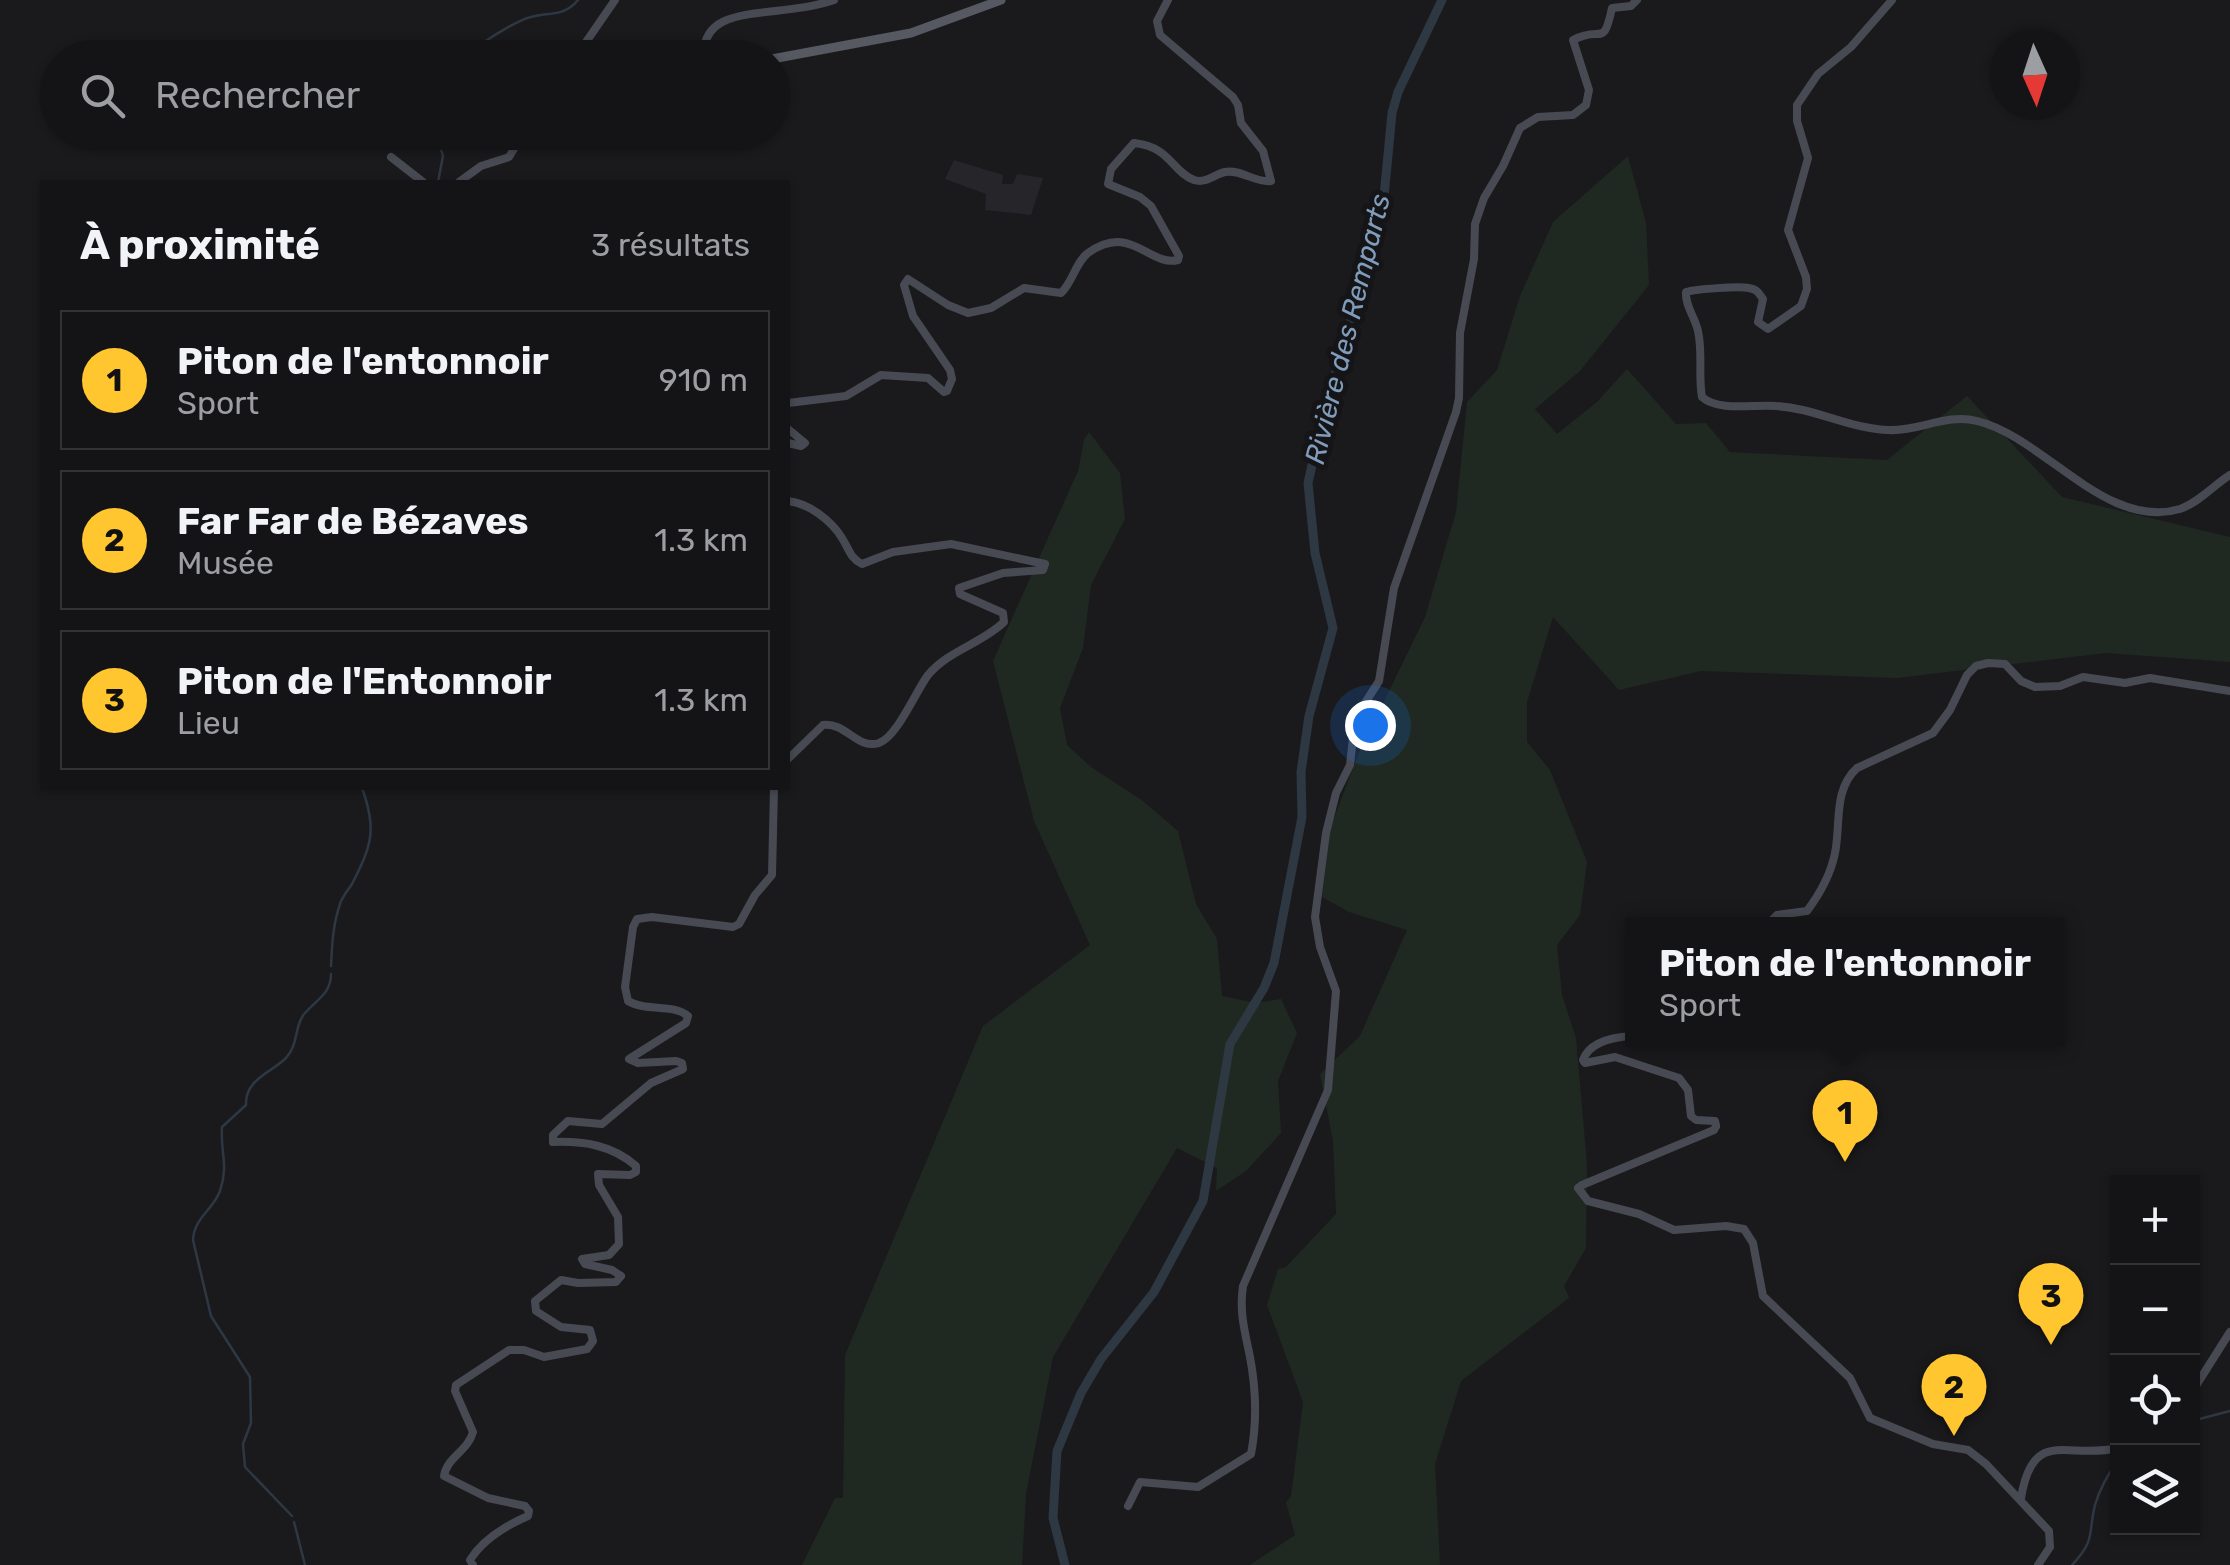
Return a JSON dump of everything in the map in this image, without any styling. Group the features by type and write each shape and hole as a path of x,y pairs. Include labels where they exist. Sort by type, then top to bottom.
{"main road":[{"path":"790,56 911,33 1001,0"}],"street":[{"path":"587,40 614,0"},
{"path":"756,1 806,7 834,0"},
{"path":"790,403 846,396 881,375 928,378 947,391 952,379 950,370 913,316 904,285 908,279 968,313 991,308 1024,288 1061,293 1088,253 1122,242 1169,262 1178,260 1151,206 1140,197 1108,184 1110,169 1134,143 1161,151 1194,180 1228,171 1260,181 1272,180 1263,151 1241,124 1238,104 1160,35 1157,21 1168,0"},
{"path":"1128,1506 1140,1482 1198,1487 1251,1454 1254,1406 1241,1319 1244,1286 1328,1090 1336,992 1320,947 1315,917 1326,833 1336,793 1350,764 1354,719 1378,681 1394,588 1456,412 1460,333 1474,260 1475,224 1520,128 1538,117 1573,116 1586,105 1589,90 1573,40 1605,32 1610,27 1612,8 1630,6 1638,0"},
{"path":"1892,0 1851,48 1818,74 1797,106 1797,121 1808,158 1788,230 1806,278 1801,306 1768,329 1758,322 1763,299 1753,289 1686,292 1701,344 1702,396 1716,404 1797,408 1852,425 1887,430 1942,420 1974,420 2044,454 2079,484 2153,512 2183,508 2230,474"},
{"path":"707,40 712,20 725,8"},
{"path":"703,40 707,18"},
{"path":"460,180 468,173 509,157 513,150"},
{"path":"391,157 420,180"},
{"path":"790,431 805,443 790,444"},
{"path":"790,501 799,502 825,520 840,534 852,558 862,564 894,552 952,544 1045,564 1043,570 1003,573 959,588 960,594 1003,613 1004,622 934,668 887,738 868,744 840,726 823,725 790,757"},
{"path":"1775,917 1807,912 1813,903 1834,859 1841,795 1848,776 1856,768 1933,733 1976,666 2005,664 2021,681 2035,687 2060,686 2083,677 2125,683 2150,678 2230,691"},
{"path":"473,1565 470,1560 475,1552 502,1528 528,1516 529,1511 525,1506 488,1498 444,1476 448,1464 466,1446 473,1432 456,1385 509,1350 544,1357 587,1349 593,1341 590,1330 562,1327 536,1311 535,1301 560,1280 578,1284 616,1282 620,1276 612,1270 591,1266 582,1258 609,1255 619,1244 618,1217 599,1185 598,1174 630,1176 636,1172 636,1166 583,1141 553,1142 553,1135 568,1121 602,1124 651,1082 684,1067 676,1061 629,1060 688,1019 682,1011 638,1006 626,997 633,927 637,919 652,917 732,927 739,924 755,894 772,876 774,790"},
{"path":"1625,1038 1598,1044 1582,1060 1585,1063 1614,1057 1680,1078 1688,1090 1691,1116 1715,1121 1716,1126 1582,1184 1578,1188 1582,1196 1674,1230 1726,1226 1744,1229 1753,1242 1763,1296 1850,1378 1870,1418 1933,1444 1968,1450 2021,1498 2051,1537 2050,1547 2038,1565"},
{"path":"2200,1379 2230,1332"},
{"path":"2021,1498 2026,1472 2042,1452 2110,1448"}],"shaded area":[{"path":"1628,156 1646,223 1649,285 1580,371 1535,409 1557,434 1597,402 1627,369 1676,424 1706,423 1730,452 1887,460 1967,396 2062,497 2230,537 2230,662 2106,653 1897,678 1701,671 1619,690 1553,617 1527,702 1527,742 1550,770 1587,862 1580,915 1557,945 1562,995 1576,1038 1587,1164 1586,1248 1564,1286 1569,1298 1461,1381 1435,1464 1440,1565 1250,1565 1295,1535 1286,1502 1291,1496 1303,1402 1267,1305 1278,1269 1286,1267 1336,1214 1333,1141 1320,1074 1360,1036 1407,930 1349,912 1322,897 1330,829 1358,755 1425,617 1456,512 1467,402 1497,370 1520,296 1553,222"},
{"path":"954,160 1003,175 1002,184 1013,184 1017,174 1043,178 1031,215 985,210 986,194 945,179"},
{"path":"1089,432 1120,473 1125,519 1091,585 1083,648 1060,708 1067,745 1178,831 1196,904 1217,939 1222,996 1257,1003 1281,999 1297,1033 1278,1081 1281,1133 1246,1171 1216,1191 1217,1168 1177,1148 1053,1357 1026,1494 1022,1565 802,1565 835,1498 843,1498 845,1355 983,1026 1090,945 1034,821 993,661 1078,471"}],"waterway":[{"path":"488,40 531,17 562,12 578,0"},
{"name":"Rivière des Remparts","path":"1065,1565 1053,1518 1057,1451 1081,1393 1101,1359 1154,1292 1203,1201 1230,1044 1264,988 1274,963 1302,817 1301,772 1309,716 1333,628 1315,553 1308,483 1383,207 1392,113 1398,92 1442,0"},
{"path":"438,180 441,150"},
{"path":"331,966 338,912 370,837 370,815 363,790"},
{"path":"292,1516 245,1467 243,1444 251,1423 250,1377 211,1316 193,1240 223,1182 222,1127 246,1105 254,1083 290,1053 302,1018 326,992 331,974"},
{"path":"2200,1419 2230,1411"},
{"path":"2072,1565 2088,1542 2097,1500 2110,1473"},
{"path":"294,1522 305,1565"}],"place":[{"name":"Piton de l'entonnoir","path":"1845,1162"},
{"name":"Piton de l'Entonnoir","path":"2051,1345"},
{"name":"Far Far de Bézaves","path":"1954,1436"}]}
